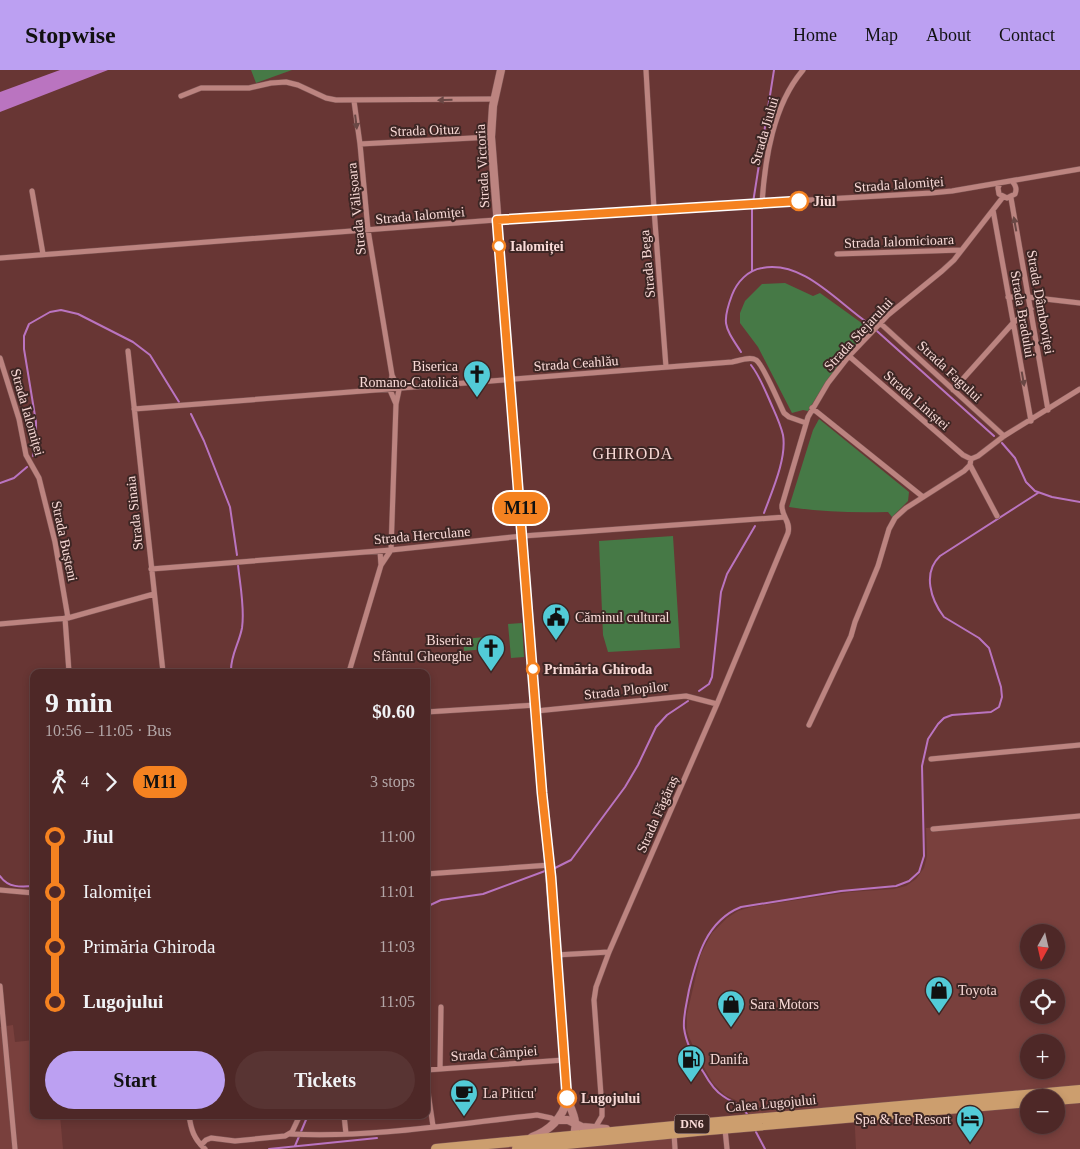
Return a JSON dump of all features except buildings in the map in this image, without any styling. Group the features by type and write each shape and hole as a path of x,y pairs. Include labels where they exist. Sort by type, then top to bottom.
{"main road":[{"name":"Calea Lugojului","path":"520,1145 574,1135 1080,1090"},
{"path":"1065,1099 1080,1098"},
{"name":"Calea Lugojului","path":"436,1149 520,1145 554,1146 1020,1103"}],"street":[{"name":"Strada Victoria","path":"500,70 494,99 491,137 551,877 567,1099 575,1124 574,1135"},
{"name":"Strada Bega","path":"646,70 666,367"},
{"name":"Strada Jiului","path":"759,204 768,151 776,125 789,90 803,70"},
{"path":"180,96 201,88 249,88 286,82 298,85 326,98 354,101 494,99"},
{"name":"Strada Vălișoara","path":"350,669 385,550 396,404 368,230 354,101"},
{"name":"Strada Oituz","path":"360,144 491,137"},
{"name":"Strada Ialomiței","path":"0,258 654,209 923,194 1000,183 1080,168"},
{"path":"1000,183 998,188 999,194 1003,198 1011,198 1016,190 1012,181"},
{"path":"32,191 43,254"},
{"name":"Strada Stejarului","path":"785,517 782,505 806,423 812,408 828,383 849,356 879,324 942,271 1003,198"},
{"name":"Strada Dâmboviței","path":"1011,198 1048,410"},
{"name":"Strada Bradului","path":"992,210 1031,421"},
{"name":"Strada Ialomicioara","path":"836,254 961,250"},
{"path":"1008,297 1028,297 1080,303"},
{"path":"953,390 1013,323 1030,309"},
{"name":"Strada Fagului","path":"879,324 1004,436"},
{"name":"Strada Sinaia","path":"128,351 162,669"},
{"name":"Strada Liniștei","path":"849,356 971,462"},
{"name":"Strada Ialomiței","path":"0,358 19,419 26,455 35,471"},
{"name":"Strada Ceahlău","path":"134,409 395,390 732,362 752,358 761,366 784,413 789,417 806,423"},
{"name":"Strada Vălișoara","path":"392,375 396,404"},
{"path":"809,725 850,636 895,518 923,497 964,471 971,462 1004,436 1080,389"},
{"path":"812,408 923,497"},
{"path":"971,462 996,516"},
{"name":"Strada Bușteni","path":"35,471 39,478 54,536 67,618 69,669"},
{"name":"Strada Herculane","path":"151,568 385,550 523,536 785,517"},
{"name":"Strada Făgăraș","path":"596,1128 602,1116 602,1109 594,996 609,952 717,704 788,533 789,525 785,517"},
{"name":"Strada Vălișoara","path":"381,565 385,550"},
{"path":"0,624 67,618 154,594"},
{"name":"Strada Plopilor","path":"430,712 536,708 686,696 717,704"},
{"path":"931,759 1080,745"},
{"path":"933,829 1080,816"},
{"path":"430,874 550,865"},
{"path":"0,890 30,893"},
{"path":"556,955 609,952"},
{"path":"0,986 15,1149"},
{"path":"440,1068 441,1007"},
{"name":"Strada Câmpiei","path":"430,1069 564,1060"},
{"name":"Strada Victoria","path":"557,1121 567,1099"},
{"path":"430,1106 433,1126"},
{"path":"190,1119 195,1139 203,1147 206,1140 211,1138 235,1141 290,1134 374,1133 537,1115 557,1121"},
{"path":"290,1134 299,1119"},
{"path":"344,1119 346,1134"},
{"path":"520,1145 544,1132 557,1121 568,1120 582,1127 634,1130"},
{"path":"725,1129 727,1149"},
{"path":"674,1134 675,1149"},
{"path":"554,1146 568,1141 574,1135"}],"shaded area":[{"path":"60,70 108,70 0,112 0,92"},
{"path":"1080,815 1080,1149 856,1149 854,1110 753,1118 742,1103 725,1095 713,1083 698,1057 687,1030 687,1014 701,954 712,933 727,918 738,911 751,907 850,892 894,889 906,886 916,879 924,868 927,856 926,828"},
{"path":"13,1025 15,1042 30,1040 30,1119 60,1119 63,1149 0,1149 0,1027"},
{"path":"676,1129 677,1149 481,1149"}],"green space":[{"path":"251,70 292,70 256,83"},
{"path":"785,283 813,296 820,293 870,329 837,368 808,411 803,410 792,413 758,347 740,323 740,313 745,301 762,284"},
{"path":"819,419 909,492 908,501 892,517 888,512 838,512 789,507 813,430"},
{"path":"673,536 680,648 608,652 603,635 599,541"},
{"path":"522,623 524,657 511,658 508,624"},
{"path":"485,637 486,649 464,651 463,639"}],"waterway":[{"path":"752,271 752,209 774,70"},
{"path":"741,352 726,325 729,305 737,286 744,277 757,269 777,267 792,270 819,285 868,323 994,436"},
{"path":"33,456 36,441 36,422 24,349 24,336 29,324 50,312 61,310 78,314 133,342 150,355 179,402"},
{"path":"751,365 779,421 784,444 775,485 764,513"},
{"path":"191,414 204,441 230,507 237,555"},
{"path":"1002,443 1015,458 1026,482 1035,491 1052,497 1080,502"},
{"path":"0,483 14,478 27,467"},
{"path":"747,1114 742,1108 720,1094 712,1086 694,1057 685,1034 684,1018 689,990 705,941 719,921 741,907 841,891 896,886 909,881 919,872 924,856 922,766 928,739 944,718 952,715 991,712 999,707 1002,697 1001,687 989,648 979,638 944,617 935,603 930,586 931,570 940,556 1038,493"},
{"path":"699,691 709,684 712,677 721,592 727,574 755,526"},
{"path":"231,669 243,620 238,565"},
{"path":"555,868 571,860 625,787 656,727 667,715 688,701"},
{"path":"430,905 441,900 483,894 545,871"},
{"path":"0,876 11,885 30,886"},
{"path":"295,1146 306,1119"},
{"path":"756,1132 765,1149"},
{"path":"269,1149 377,1138"}],"bus line":[{"name":"M11","path":"567,1098 551,877 542,793 497,220 799,201"}],"place":[{"name":"Jiul","path":"799,201"},
{"name":"Ialomiței","path":"499,246"},
{"name":"Biserica Romano-Catolică","path":"477,398"},
{"name":"Căminul cultural","path":"556,641"},
{"name":"Primăria Ghiroda","path":"533,669"},
{"name":"Biserica Sfântul Gheorghe","path":"491,672"},
{"name":"Toyota","path":"939,1014"},
{"name":"Sara Motors","path":"731,1028"},
{"name":"Danifa","path":"691,1083"},
{"name":"Lugojului","path":"567,1098"},
{"name":"La Piticu'","path":"464,1117"},
{"name":"Spa & Ice Resort","path":"970,1143"}],"district":[{"name":"GHIRODA","path":"633,453"}]}
